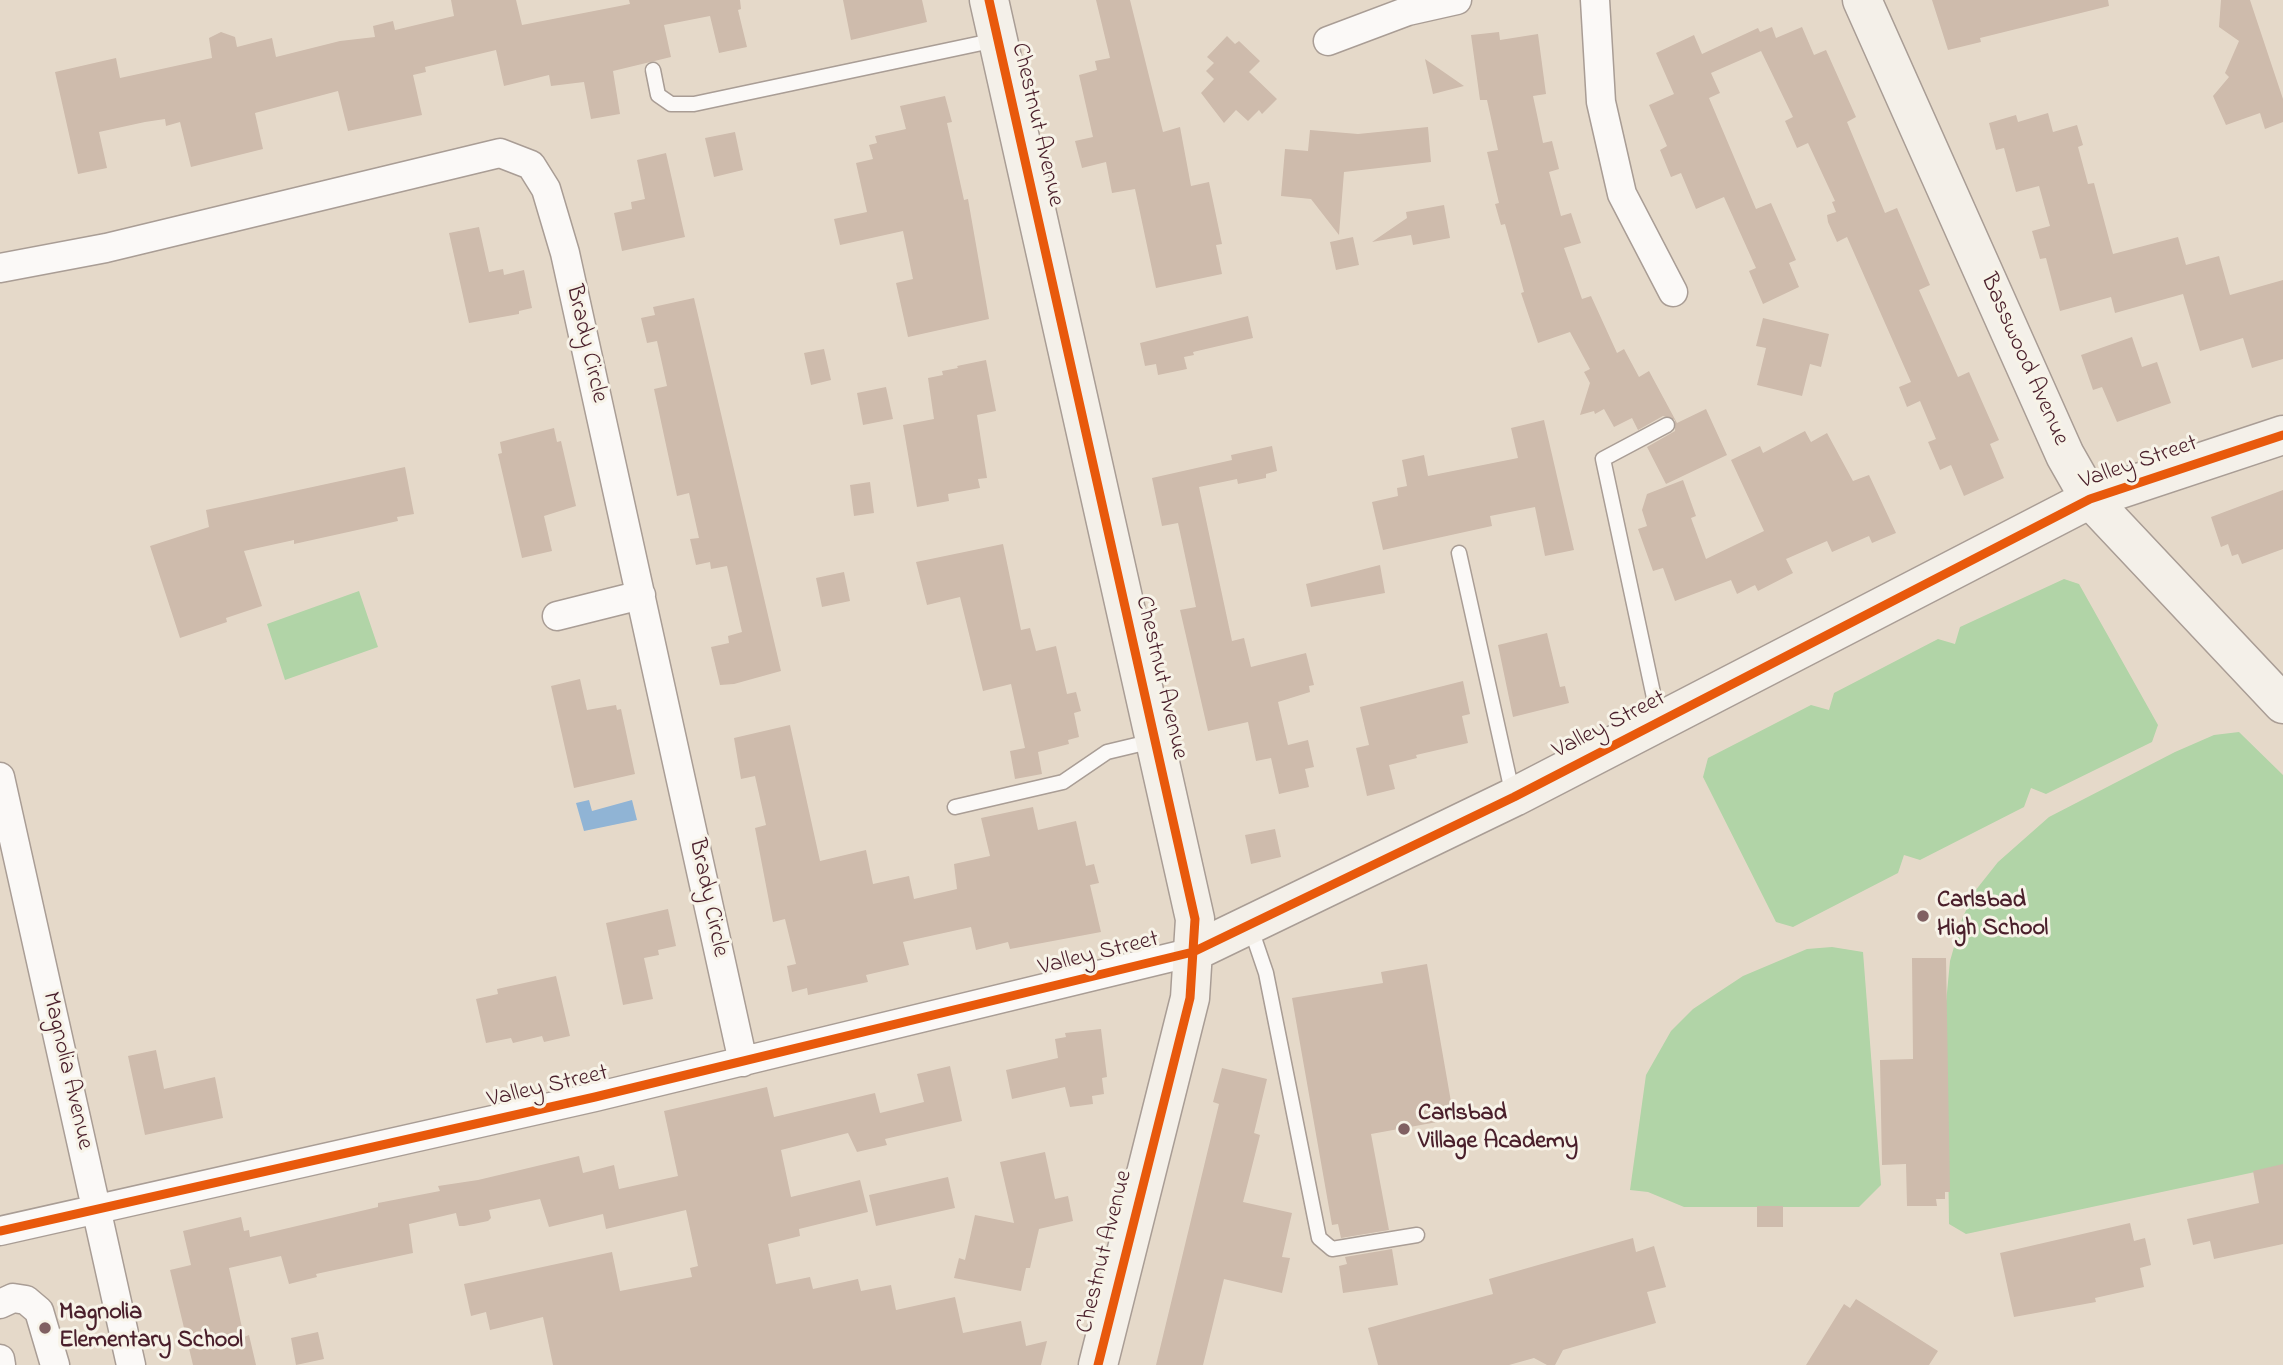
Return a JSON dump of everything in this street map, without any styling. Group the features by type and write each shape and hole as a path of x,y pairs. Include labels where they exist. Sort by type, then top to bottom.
{"street":[{"name":"Chestnut Avenue","path":"989,0 1195,919 1190,998 1098,1365"},
{"path":"1328,41 1408,10 1457,0"},
{"path":"1595,0 1601,102 1622,194 1673,292"},
{"name":"Basswood Avenue","path":"1862,0 2065,455 2090,499 2283,704"},
{"name":"Brady Circle","path":"0,268 106,248 486,155 500,153 531,165 546,189 565,253 743,1062"},
{"name":"Valley Street","path":"0,1231 743,1062 1193,952 1514,797 2090,499 2283,435"},
{"path":"557,616 642,595"},
{"name":"Magnolia Avenue","path":"0,777 131,1365"},
{"path":"0,1304 13,1298 26,1300 39,1311 55,1365"},
{"path":"0,1359 1,1365"}],"lane":[{"path":"653,70 658,95 671,104 694,104 998,40"},
{"path":"1660,722 1603,459 1667,425"},
{"path":"1459,553 1514,797"},
{"path":"955,807 1063,782 1107,752 1155,741"},
{"path":"1249,925 1266,974 1319,1238 1332,1249 1417,1235"}],"green space":[{"path":"2064,579 2079,584 2158,725 2152,742 2046,794 2031,788 2024,807 1920,860 1904,855 1898,873 1793,927 1776,922 1703,777 1708,758 1811,705 1829,710 1834,693 1938,639 1955,644 1960,627"},
{"path":"359,591 378,647 285,680 267,624"},
{"path":"2239,732 2283,775 2283,1166 1966,1234 1949,1224 1946,1003 1950,961 1962,919 1975,891 1998,862 2049,817 2175,752 2214,735"},
{"path":"1832,947 1863,952 1881,1185 1859,1207 1684,1207 1648,1192 1630,1190 1646,1075 1671,1031 1693,1009 1743,976 1807,949"}],"water":[{"path":"589,800 592,811 632,800 637,820 584,831 576,803"}],"building":[{"path":"451,0 516,0 522,25 630,4 629,0 740,0 741,9 738,10 747,47 719,53 710,16 664,25 671,57 613,71 620,114 591,119 584,82 551,86 549,75 504,86 496,50 425,67 426,72 413,75 422,115 348,131 338,91 255,113 263,149 191,167 180,122 166,126 165,119 145,122 99,132 107,168 78,174 55,72 116,58 120,78 212,58 209,38 221,32 235,37 237,47 272,38 276,57 340,41 375,37 373,26 393,21 395,30 454,16"},
{"path":"843,0 922,0 927,22 851,40"},
{"path":"1096,0 1130,0 1163,132 1180,127 1191,186 1209,182 1222,244 1216,245 1222,274 1156,288 1135,189 1112,193 1106,162 1082,168 1075,141 1093,137 1079,75 1097,70 1095,61 1110,58"},
{"path":"1932,0 2108,0 2109,6 1980,38 1981,42 1948,50"},
{"path":"2221,0 2250,0 2283,99 2283,122 2265,129 2260,113 2226,125 2213,96 2229,77 2225,73 2239,41 2219,27"},
{"path":"1772,27 1776,38 1802,27 1814,55 1826,50 1856,117 1847,122 1885,213 1897,208 1930,285 1919,290 1958,377 1969,372 1999,440 1990,444 2004,478 1964,496 1951,465 1940,470 1928,442 1936,439 1920,401 1907,407 1899,387 1911,382 1847,237 1837,242 1828,222 1827,215 1836,212 1832,202 1835,201 1808,143 1797,148 1785,121 1793,117 1761,51 1711,73 1720,93 1709,98 1756,209 1771,203 1796,260 1789,263 1799,287 1763,304 1749,271 1756,268 1724,197 1696,209 1681,173 1671,177 1660,150 1667,146 1649,105 1674,94 1656,53 1694,35 1702,54 1758,28 1760,32"},
{"path":"1499,32 1500,40 1538,34 1546,94 1533,96 1543,143 1552,141 1559,169 1549,172 1561,216 1571,213 1581,243 1564,248 1582,299 1591,296 1617,353 1624,349 1639,377 1649,371 1677,423 1706,409 1727,455 1666,484 1647,447 1675,431 1675,420 1663,416 1638,430 1632,418 1614,427 1604,409 1595,414 1594,411 1580,415 1590,383 1584,372 1590,369 1570,332 1538,343 1521,293 1524,292 1505,224 1501,225 1495,204 1499,203 1487,152 1498,150 1487,100 1480,100 1471,35"},
{"path":"1227,36 1235,44 1239,41 1260,61 1249,72 1277,99 1262,114 1259,110 1248,121 1236,110 1224,123 1201,93 1214,79 1206,71 1214,63 1207,57"},
{"path":"1425,59 1464,86 1433,94"},
{"path":"945,96 952,122 947,123 964,200 968,199 989,319 908,337 896,283 913,279 903,231 840,245 834,219 867,212 856,163 873,159 869,145 877,143 875,136 906,129 900,106"},
{"path":"2048,113 2053,132 2077,125 2083,145 2078,147 2088,184 2094,183 2113,254 2178,237 2186,265 2219,256 2230,295 2283,280 2283,359 2252,368 2243,338 2200,351 2183,294 2115,313 2111,297 2060,311 2046,258 2040,259 2032,231 2050,226 2039,186 2016,192 2004,148 1996,150 1989,123 2016,115 2018,122"},
{"path":"1428,127 1431,162 1344,172 1339,235 1311,199 1281,196 1285,149 1308,151 1310,130 1358,134"},
{"path":"735,132 743,170 714,177 705,138"},
{"path":"666,153 685,237 622,251 614,213 632,209 631,202 645,199 637,160"},
{"path":"1444,205 1450,238 1413,245 1411,235 1372,242 1407,218 1406,212"},
{"path":"479,227 489,272 503,269 504,275 524,270 532,308 519,311 519,314 469,323 449,233"},
{"path":"1353,237 1359,265 1336,270 1330,242"},
{"path":"694,298 781,671 734,684 720,685 711,647 729,643 728,636 742,632 727,566 711,569 710,562 696,565 690,539 699,538 689,493 677,496 654,389 667,386 657,341 647,343 641,318 655,315 653,307"},
{"path":"1248,316 1253,338 1193,352 1194,355 1184,357 1187,369 1158,375 1156,364 1145,366 1140,343"},
{"path":"1763,318 1829,334 1821,367 1810,364 1802,396 1757,385 1766,348 1756,346"},
{"path":"2132,337 2142,367 2157,362 2171,403 2117,422 2102,387 2093,390 2081,355"},
{"path":"824,349 831,380 811,385 804,353"},
{"path":"986,360 996,411 977,415 987,478 978,479 980,488 948,494 949,501 917,507 903,425 934,419 928,378 943,375 942,371 958,368 957,366"},
{"path":"886,387 893,419 863,425 857,393"},
{"path":"1544,420 1574,550 1545,556 1535,507 1490,516 1492,526 1383,550 1372,502 1398,496 1397,488 1407,486 1402,460 1424,455 1428,476 1518,458 1511,428"},
{"path":"554,428 557,442 561,441 576,506 544,516 552,551 522,558 498,454 502,453 500,442"},
{"path":"1805,431 1811,442 1827,433 1853,481 1869,475 1896,533 1872,543 1869,536 1832,552 1827,541 1786,559 1793,573 1758,591 1755,585 1737,594 1731,580 1675,601 1663,568 1653,571 1638,529 1647,526 1642,510 1647,494 1683,480 1696,516 1691,518 1706,559 1764,531 1731,460 1760,446 1763,453"},
{"path":"1272,446 1277,471 1266,474 1266,478 1238,484 1237,479 1199,487 1232,641 1244,638 1251,667 1306,653 1314,685 1309,686 1310,692 1278,702 1288,745 1308,740 1314,767 1305,769 1309,787 1279,794 1271,758 1256,761 1248,722 1208,731 1180,610 1196,607 1178,523 1162,526 1152,478 1232,460 1231,455"},
{"path":"405,467 414,514 397,517 398,521 294,544 294,540 244,551 262,606 226,618 227,622 180,638 150,546 209,527 206,510"},
{"path":"870,482 874,513 854,516 850,485"},
{"path":"2283,490 2283,549 2242,564 2238,554 2232,556 2228,544 2221,547 2211,517"},
{"path":"1003,544 1021,630 1030,628 1036,651 1056,646 1067,694 1076,692 1081,711 1074,713 1079,737 1068,740 1069,744 1038,752 1042,774 1015,779 1010,751 1025,748 1011,684 983,691 960,597 927,605 916,562"},
{"path":"1380,565 1385,593 1311,607 1306,584"},
{"path":"844,572 850,601 822,607 816,578"},
{"path":"1547,633 1560,687 1565,686 1569,703 1513,717 1498,645"},
{"path":"580,679 587,710 616,705 617,710 621,709 635,774 574,788 551,686"},
{"path":"1463,681 1470,714 1462,716 1468,743 1416,755 1417,758 1389,765 1395,789 1367,796 1356,748 1369,745 1360,707"},
{"path":"790,725 820,861 866,850 873,884 909,876 914,899 957,889 954,864 990,856 981,818 1033,807 1038,830 1076,821 1086,866 1094,864 1099,883 1090,885 1101,932 1010,949 1008,942 976,950 971,927 903,942 909,965 866,975 868,982 808,995 807,988 792,992 787,966 796,964 785,919 773,922 755,828 766,825 755,776 741,779 734,738"},
{"path":"1275,829 1281,857 1251,864 1245,835"},
{"path":"668,909 676,946 658,950 659,955 644,958 653,999 623,1005 606,923"},
{"path":"1912,958 1946,958 1950,1192 1945,1192 1945,1199 1936,1199 1937,1206 1907,1206 1906,1164 1882,1165 1880,1060 1913,1059"},
{"path":"1427,964 1454,1119 1371,1134 1389,1230 1341,1238 1338,1224 1332,1225 1292,998 1383,983 1381,972"},
{"path":"556,976 570,1036 544,1042 542,1036 513,1043 511,1038 486,1043 476,999 498,994 497,989"},
{"path":"1101,1029 1107,1077 1102,1078 1104,1094 1092,1096 1093,1104 1070,1107 1065,1087 1012,1099 1006,1070 1058,1058 1055,1039 1066,1037 1065,1033"},
{"path":"156,1050 164,1089 215,1077 223,1118 145,1135 128,1056"},
{"path":"950,1066 962,1121 885,1139 887,1145 857,1152 848,1133 781,1150 791,1197 860,1180 868,1212 799,1229 800,1236 768,1244 776,1284 810,1277 813,1289 858,1279 861,1291 891,1285 896,1310 955,1297 963,1333 1021,1321 1026,1346 1047,1341 1041,1365 553,1365 543,1317 490,1330 486,1312 471,1316 464,1284 612,1252 620,1291 692,1277 690,1268 698,1266 686,1210 606,1229 603,1214 549,1227 540,1199 489,1210 491,1218 488,1221 464,1226 459,1226 456,1213 409,1224 413,1253 316,1274 317,1277 289,1284 281,1256 229,1268 244,1337 249,1335 256,1365 193,1365 170,1270 191,1265 183,1231 241,1217 244,1231 249,1230 250,1237 378,1207 378,1203 440,1191 438,1186 478,1180 579,1156 583,1173 614,1165 619,1189 678,1176 664,1111 767,1087 774,1117 875,1093 880,1113 924,1102 917,1074"},
{"path":"1222,1068 1267,1079 1254,1133 1260,1135 1243,1202 1292,1213 1282,1257 1290,1258 1282,1293 1224,1279 1203,1365 1156,1365 1219,1104 1213,1102"},
{"path":"1045,1152 1055,1199 1068,1196 1073,1221 1039,1229 1030,1268 1026,1268 1021,1291 954,1278 959,1258 965,1260 975,1215 1014,1223 1000,1162"},
{"path":"2283,1164 2283,1244 2214,1259 2210,1241 2193,1245 2187,1219 2259,1203 2253,1171"},
{"path":"948,1177 955,1208 876,1226 869,1195"},
{"path":"1757,1206 1783,1206 1783,1227 1757,1227"},
{"path":"2130,1223 2134,1241 2145,1238 2151,1265 2140,1268 2144,1287 2095,1298 2096,1302 2014,1317 2000,1253"},
{"path":"1633,1238 1636,1252 1654,1246 1666,1287 1647,1292 1656,1323 1563,1350 1555,1365 1547,1365 1534,1358 1509,1365 1378,1365 1368,1328 1493,1294 1489,1279"},
{"path":"1392,1249 1398,1285 1343,1293 1339,1266 1347,1264 1345,1257"},
{"path":"1856,1299 1938,1351 1929,1365 1806,1365 1844,1304 1850,1308"},
{"path":"318,1332 324,1359 296,1365 291,1338"}],"cycle path":[{"path":"989,0 1195,919 1190,998 1098,1365"},
{"path":"0,1231 595,1097 1193,952 1514,797 2090,499 2283,435"}],"place":[{"name":"Carlsbad High School","path":"1923,916"},
{"name":"Carlsbad Village Academy","path":"1404,1129"},
{"name":"Magnolia Elementary School","path":"45,1328"}]}
